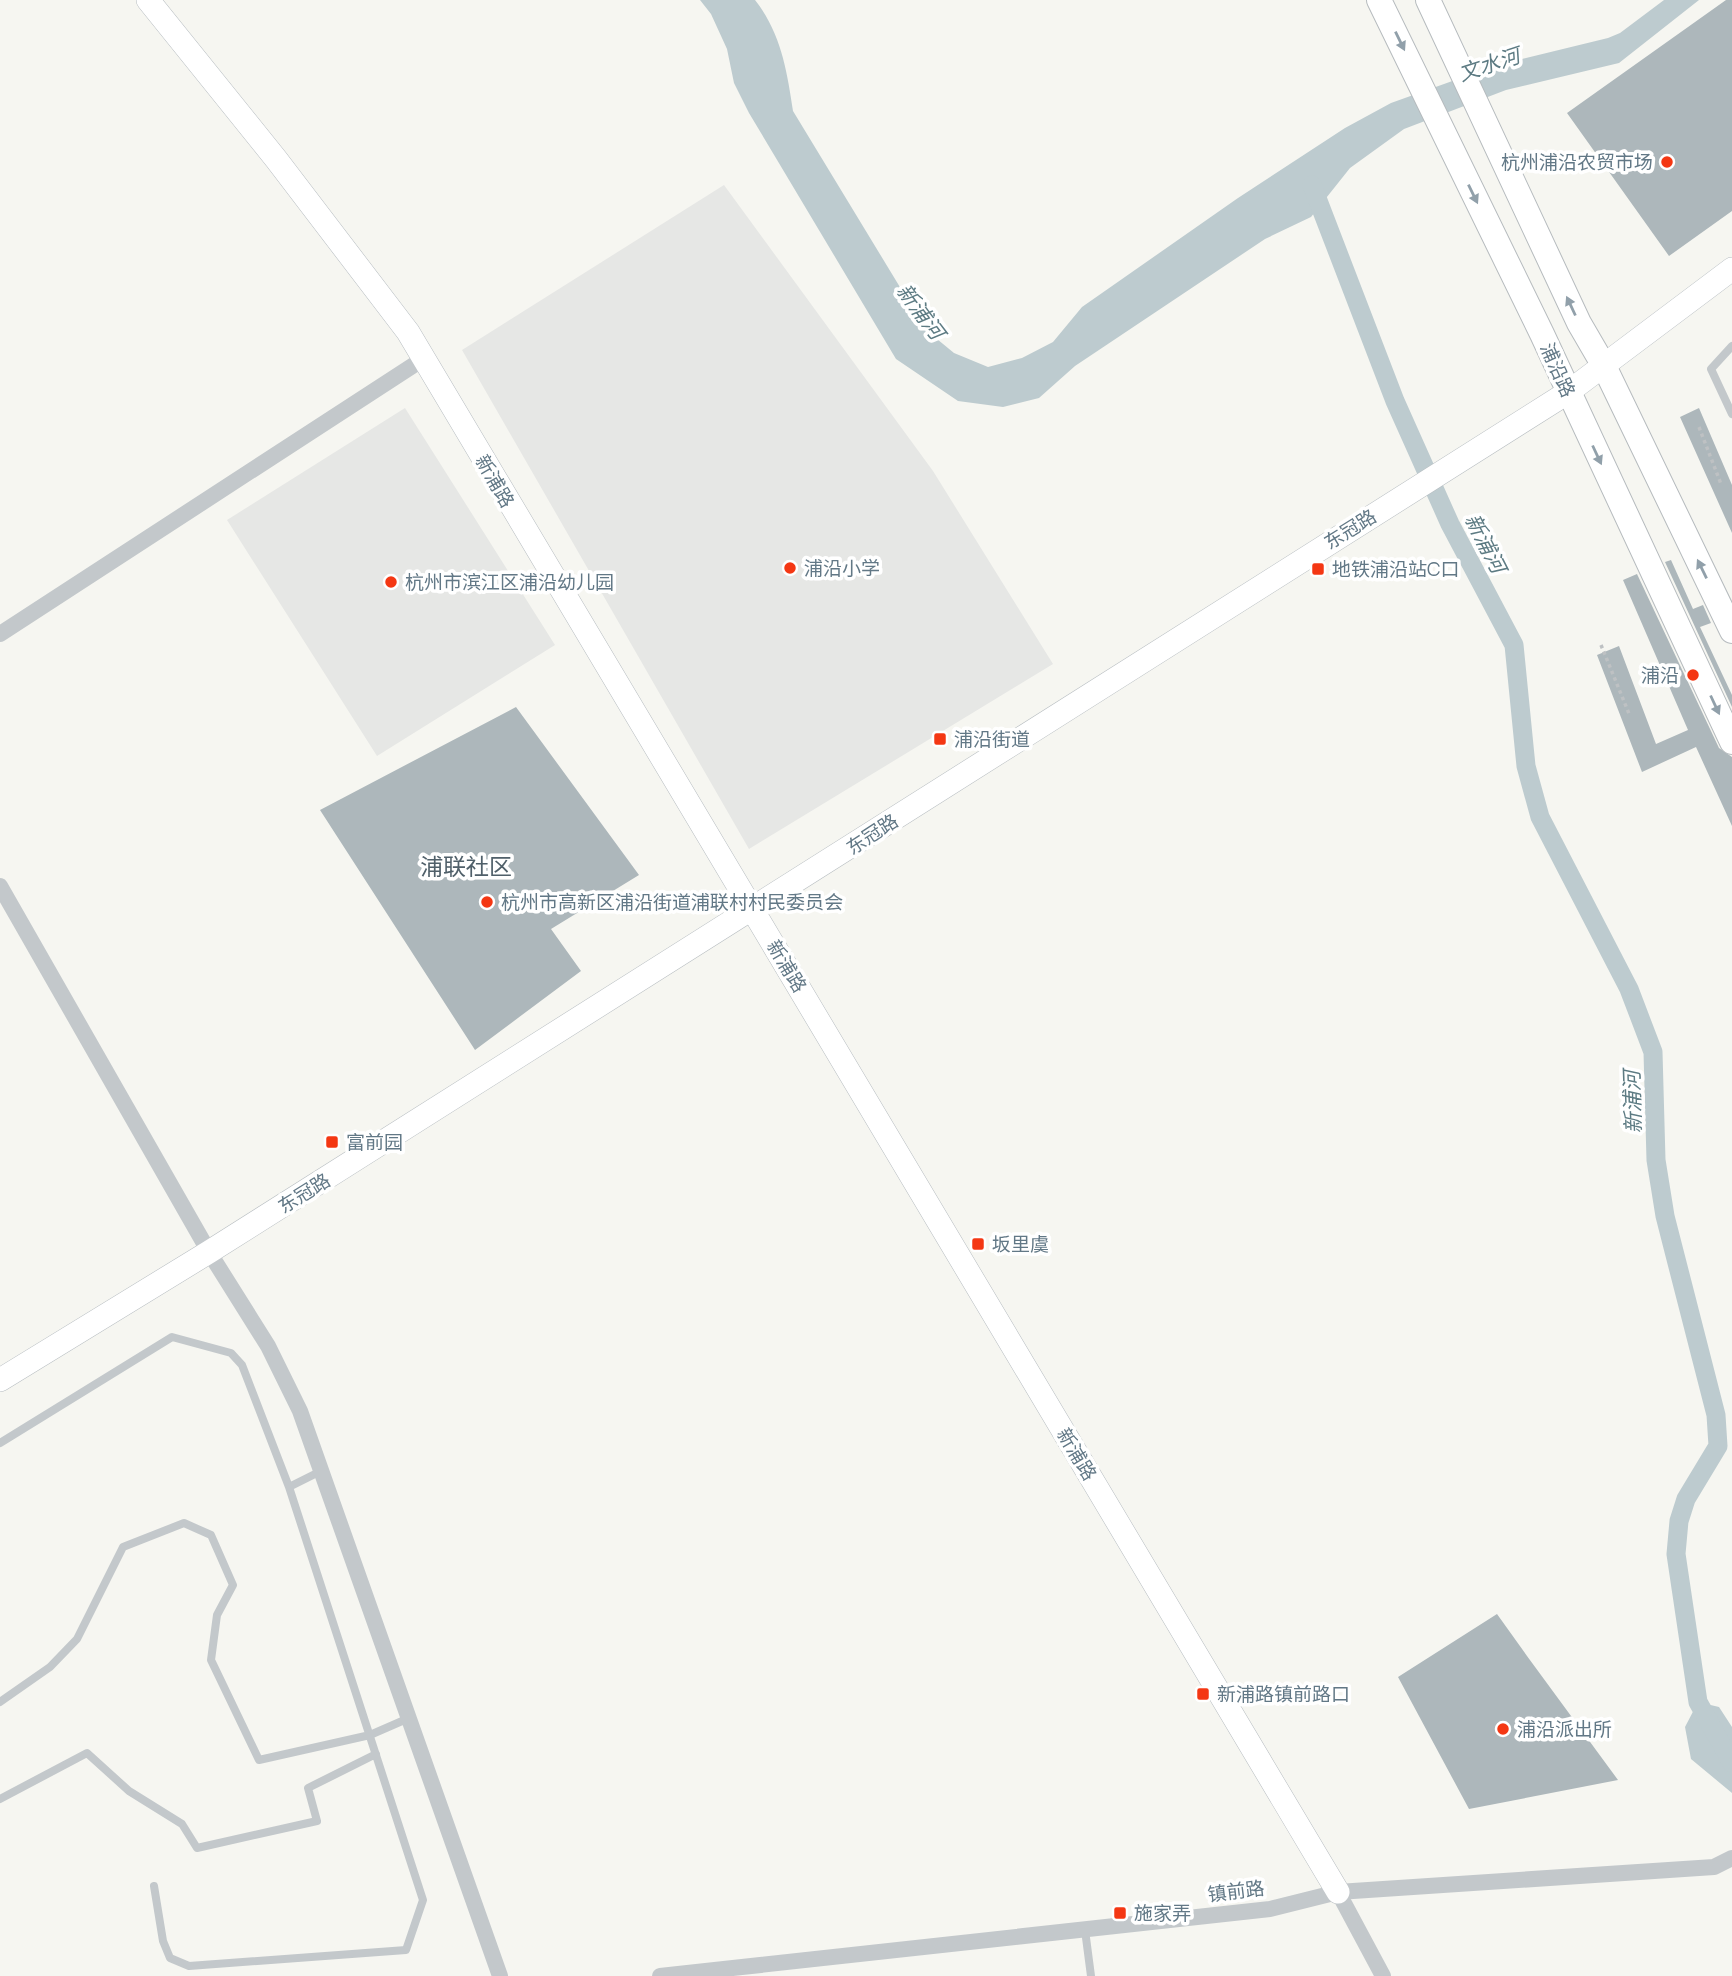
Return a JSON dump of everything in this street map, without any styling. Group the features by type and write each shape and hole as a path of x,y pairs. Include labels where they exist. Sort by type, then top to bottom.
{"main road":[{"name":"浦沿路","path":"1380,0 1732,742"},
{"path":"1428,0 1579,323 1604,366 1732,631"}],"street":[{"name":"新浦路","path":"148,0 284,170 408,332 1338,1892"},
{"name":"东冠路","path":"0,1380 754,910 1567,393 1732,270"},
{"path":"0,634 423,359"},
{"path":"0,886 209,1252 268,1346 300,1411 500,1976"},
{"name":"镇前路","path":"660,1976 1270,1909 1338,1892 1714,1867 1732,1858"},
{"path":"1338,1892 1383,1976"}],"lane":[{"path":"1732,346 1711,369 1732,415"},
{"path":"0,1443 172,1338 231,1353 242,1365 289,1487 423,1899 406,1950 189,1966 170,1958 163,1941 154,1886"},
{"path":"289,1487 321,1471"},
{"path":"0,1702 50,1667 77,1639 123,1547 184,1523 211,1535 233,1585 217,1615 211,1660 259,1759 370,1735 408,1718"},
{"path":"0,1799 87,1753 129,1791 182,1824 197,1848 317,1821 308,1788 376,1754"},
{"path":"1085,1930 1091,1976"}],"path":[{"path":"1699,427 1721,484"},
{"path":"1601,645 1630,716"}],"shaded area":[{"path":"700,0 755,0 777,39 793,111 926,330 954,353 988,367 1022,358 1053,342 1082,307 1238,198 1345,128 1391,103 1497,65 1608,38 1620,33 1664,0 1699,0 1619,63 1506,90 1404,129 1350,168 1311,217 1265,239 1075,366 1039,398 1003,407 958,401 896,359 749,113 734,83 727,49 711,14"},
{"name":"浦沿小学","path":"724,185 933,471 1053,664 749,849 462,350"},
{"name":"杭州市滨江区浦沿幼儿园","path":"405,408 555,645 377,756 227,520"},
{"path":"1698,1702 1719,1707 1732,1727 1732,1793 1691,1759 1685,1727"}],"building":[{"name":"杭州浦沿农贸市场","path":"1726,0 1732,0 1732,211 1669,256 1567,113"},
{"path":"1699,408 1732,485 1732,533 1680,417"},
{"path":"1671,560 1693,609 1703,605 1711,623 1700,627 1732,695 1732,707 1665,562"},
{"path":"1637,574 1719,748 1732,757 1732,826 1696,747 1642,772 1597,655 1619,646 1656,744 1688,730 1623,580"},
{"name":"杭州市高新区浦沿街道浦联村村民委员会","path":"516,707 639,875 551,929 581,971 475,1050 320,810"},
{"name":"浦沿派出所","path":"1497,1614 1618,1780 1469,1809 1398,1677"}],"waterway":[{"name":"新浦河","path":"1312,185 1395,401 1450,524 1514,645 1526,766 1540,817 1629,989 1653,1052 1656,1160 1665,1216 1716,1415 1718,1446 1686,1499 1679,1521 1676,1554 1698,1702 1732,1763"}],"place":[{"name":"杭州浦沿农贸市场","path":"1667,162"},
{"name":"浦沿小学","path":"790,568"},
{"name":"地铁浦沿站C口","path":"1318,569"},
{"name":"杭州市滨江区浦沿幼儿园","path":"391,582"},
{"name":"浦沿","path":"1693,675"},
{"name":"浦沿街道","path":"940,739"},
{"name":"杭州市高新区浦沿街道浦联村村民委员会","path":"487,902"},
{"name":"富前园","path":"332,1142"},
{"name":"坂里虞","path":"978,1244"},
{"name":"新浦路镇前路口","path":"1203,1694"},
{"name":"浦沿派出所","path":"1503,1729"},
{"name":"施家弄","path":"1120,1913"}],"district":[{"name":"浦联社区","path":"466,866"}],"water label":[{"name":"文水河","path":"1489,64"}]}
